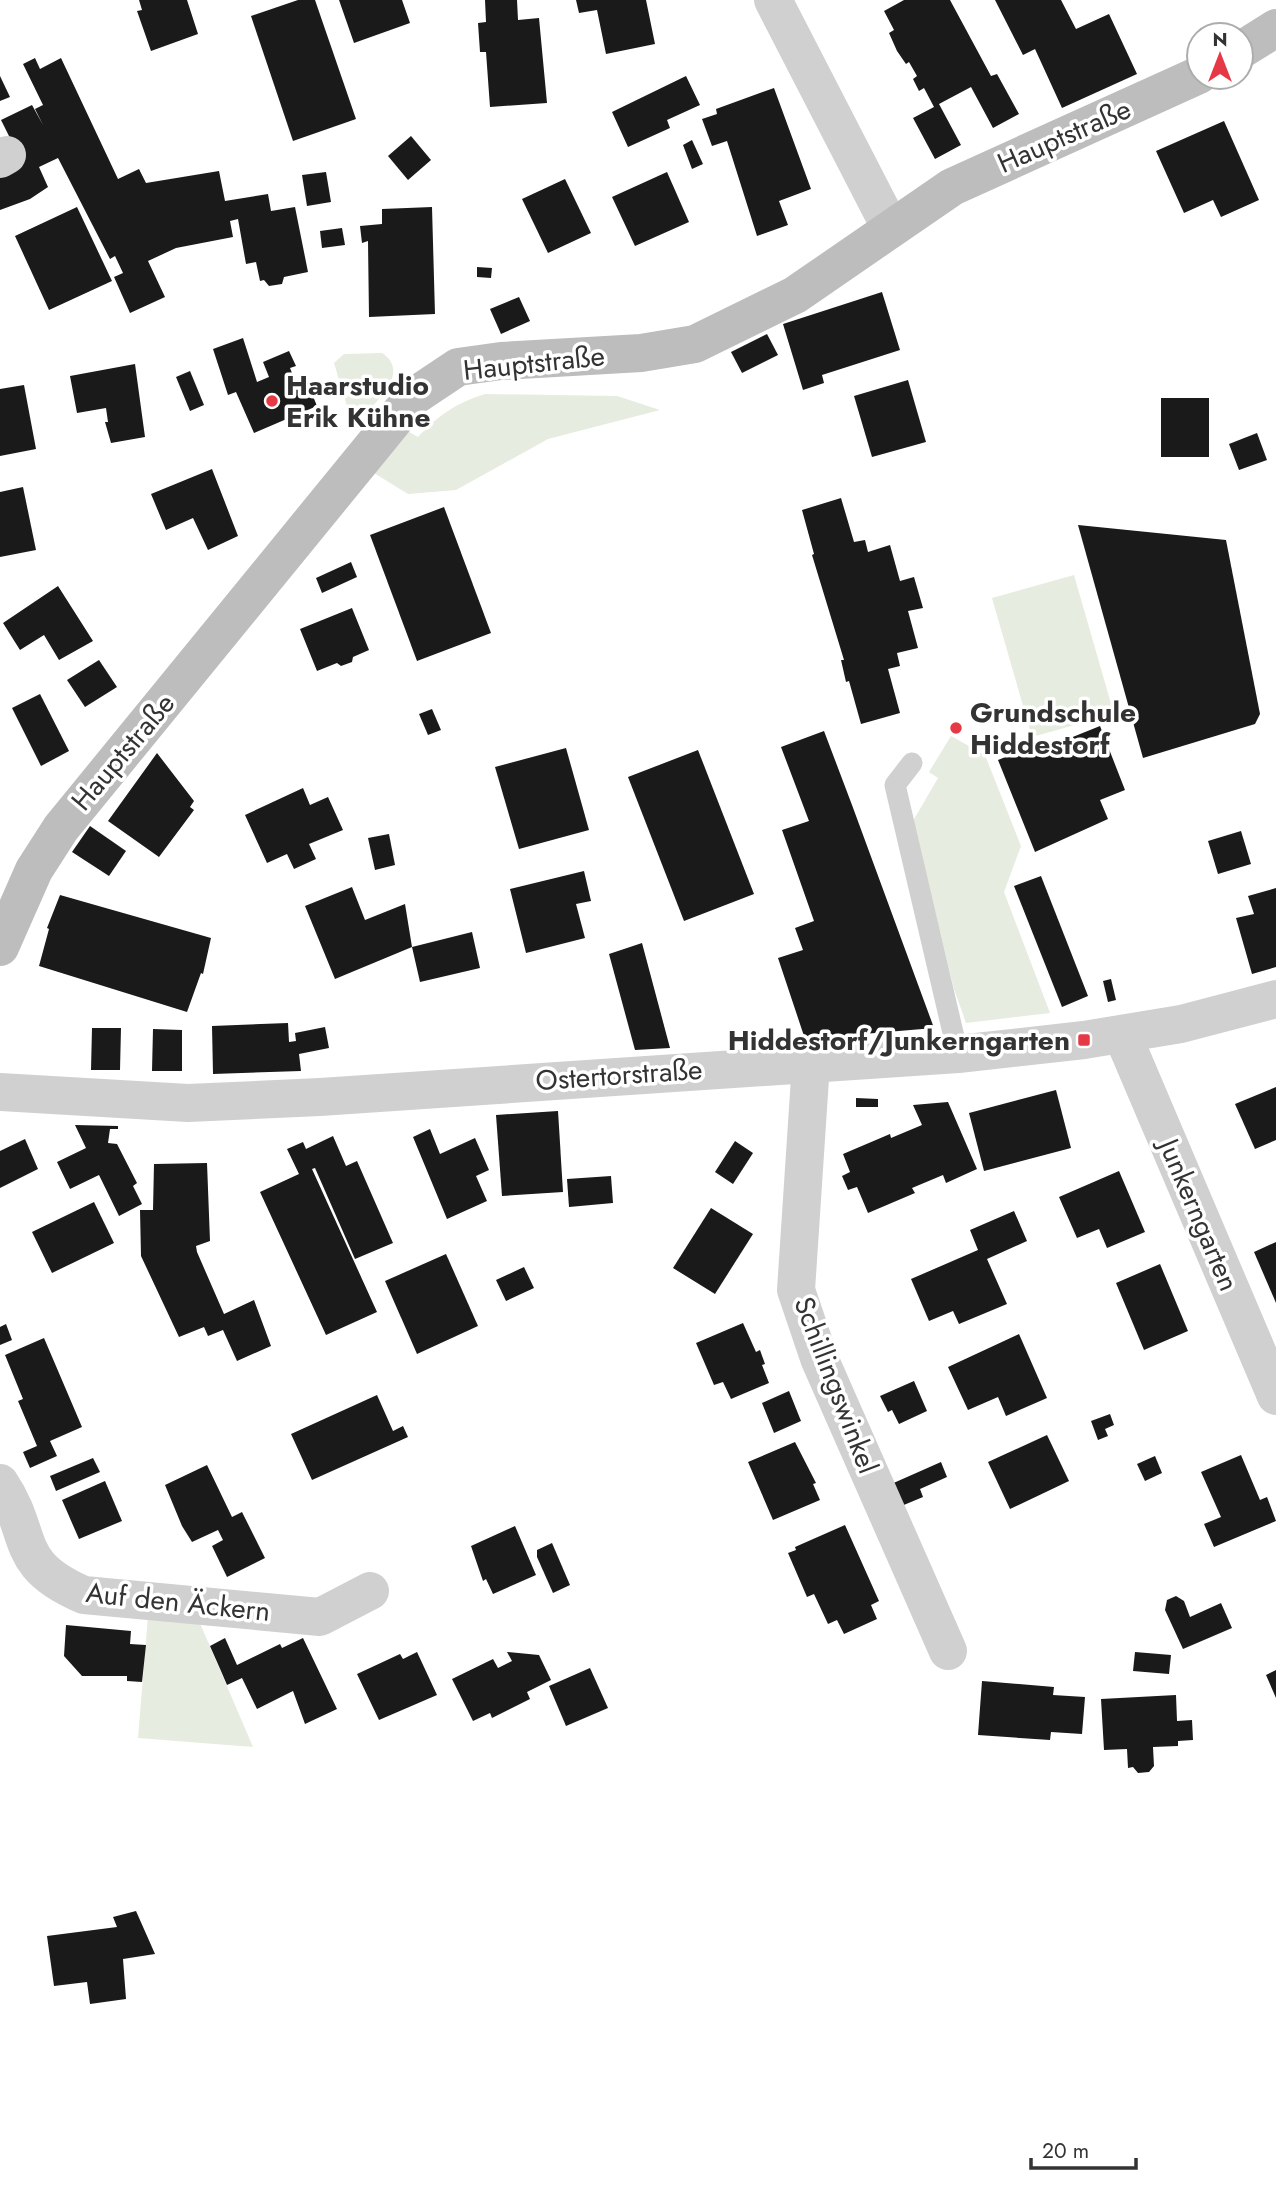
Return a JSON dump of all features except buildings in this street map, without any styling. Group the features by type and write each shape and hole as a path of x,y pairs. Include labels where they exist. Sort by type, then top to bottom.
{"main road":[{"name":"Hauptstraße","path":"0,947 34,870 61,828 413,397 458,367 501,360 641,353 695,344 795,295 890,227 952,187 1185,81"}],"street":[{"path":"773,0 890,227"},
{"name":"Ostertorstraße","path":"0,1092 188,1103 320,1097 958,1054 1181,1024 1276,999"},
{"name":"Junkerngarten","path":"1122,1034 1276,1396"},
{"name":"Schillingswinkel","path":"811,1063 796,1290 819,1358 948,1651"},
{"name":"Auf den Äckern","path":"0,1482 35,1564 56,1583 84,1595 320,1617 370,1591"}],"lane":[{"path":"912,763 895,785 958,1054"}],"shaded area":[{"path":"382,353 390,360 393,368 390,384 365,413 355,415 347,406 334,363 344,354"},
{"path":"485,394 617,396 660,410 548,439 456,490 408,494 374,473 409,432 418,437 448,411"},
{"path":"1074,575 1114,714 1032,737 992,598"},
{"path":"951,736 985,755 1021,846 1004,892 1050,1013 966,1023 954,989 913,821 938,778 929,772"},
{"path":"148,1616 199,1621 253,1747 138,1738"}],"place":[{"name":"Haarstudio Erik Kühne","path":"272,401"},
{"name":"Grundschule Hiddestorf","path":"956,728"},
{"name":"Hiddestorf/Junkerngarten","path":"1084,1040"}]}
